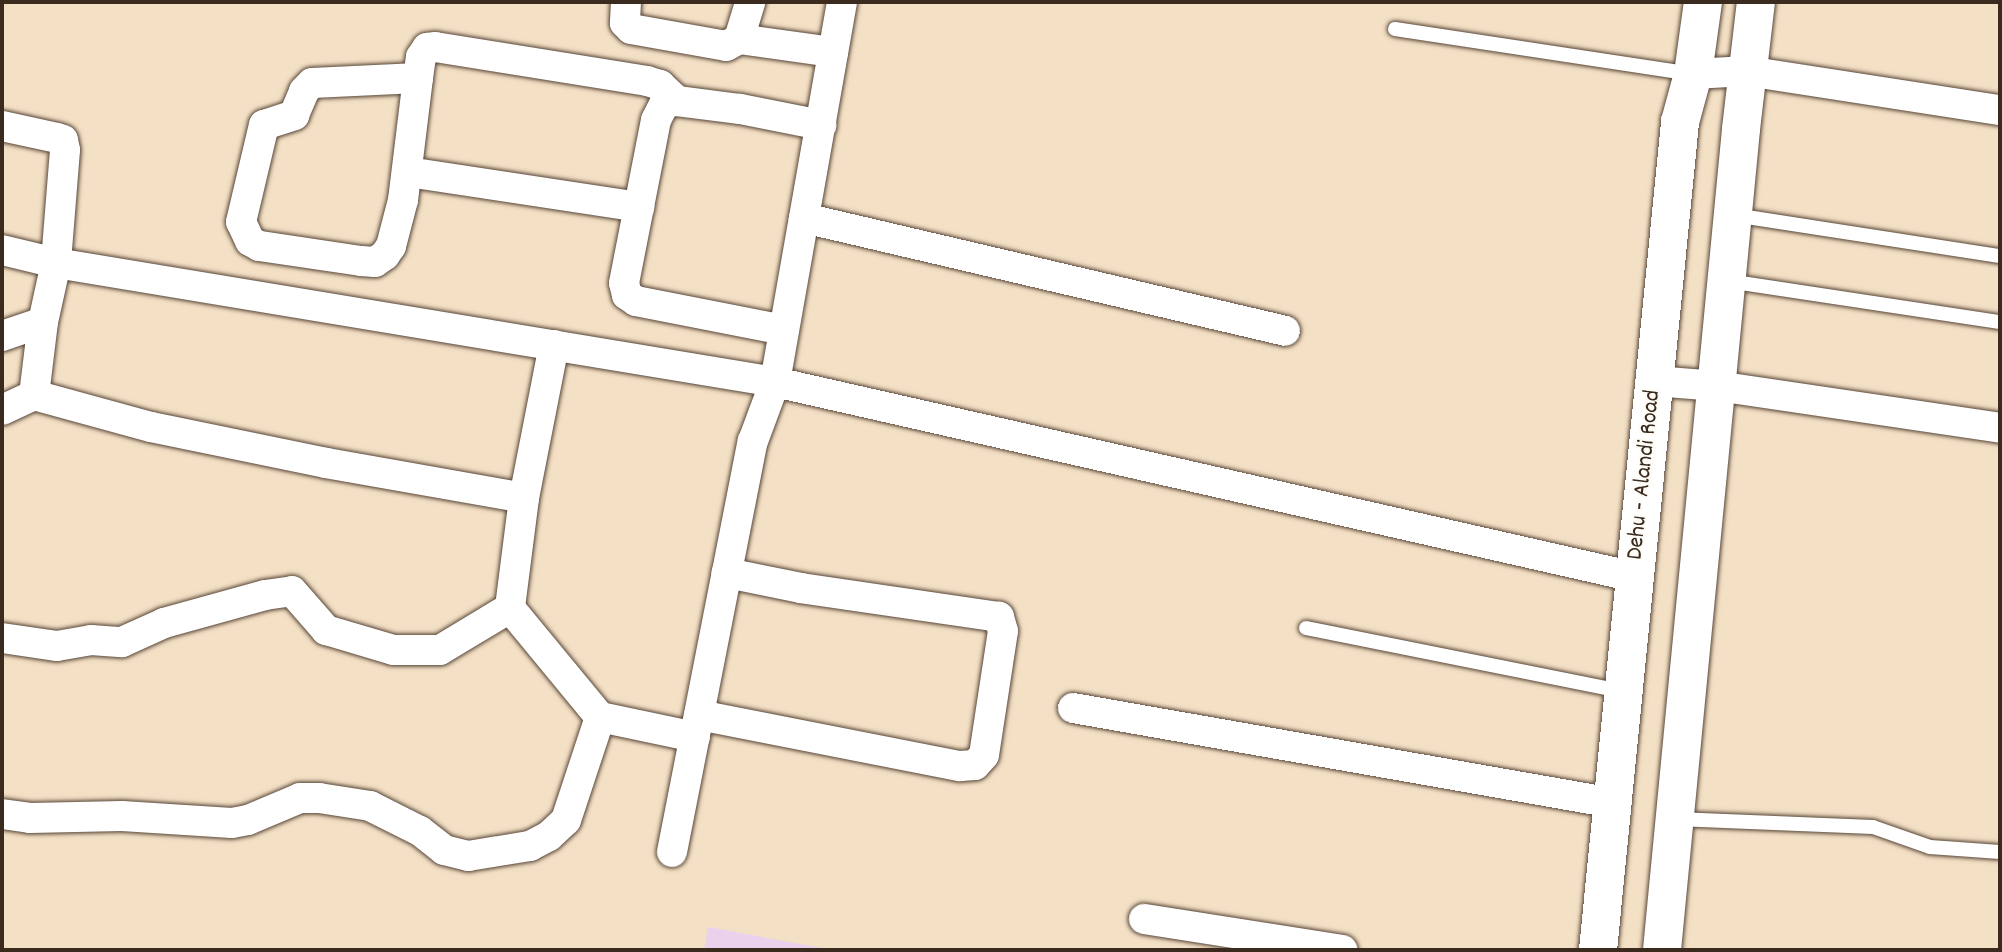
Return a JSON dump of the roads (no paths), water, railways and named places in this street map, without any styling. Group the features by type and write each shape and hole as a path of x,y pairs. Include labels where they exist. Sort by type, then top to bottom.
{"main road":[{"name":"Dehu - Alandi Road","path":"1598,950 1680,122 1693,74 1703,2"},
{"path":"1662,950 1732,215 1756,2"}],"street":[{"path":"626,2 625,23 638,32 726,46 739,39 833,52"},
{"path":"739,39 750,2"},
{"path":"672,852 753,441 775,382 842,2"},
{"path":"418,78 312,83 303,91 294,116 264,125 242,222 244,233 250,241 259,246 375,262 391,246 408,172 421,57 427,48 435,47 647,81 660,85 677,101"},
{"path":"1693,74 1747,71 2000,110"},
{"path":"785,330 647,303 627,295 624,283 659,109 665,102 677,101 740,109 821,125"},
{"path":"2,126 57,138 65,145 56,262 43,322 34,395"},
{"path":"408,172 639,207"},
{"path":"804,218 1285,331"},
{"path":"2,250 56,262 775,382 1635,577"},
{"path":"2,336 43,322"},
{"path":"554,345 524,498 510,608 600,717 697,726 960,766 975,765 984,755 1003,631 999,617 801,588 727,573"},
{"path":"1655,381 1717,386 2000,428"},
{"path":"2,411 34,395 151,427 326,463 524,498"},
{"path":"2,638 57,646 91,640 122,642 164,623 265,594 292,591 326,630 393,650 440,650 510,608"},
{"path":"1073,708 1613,803"},
{"path":"2,814 30,818 122,816 232,823 248,820 300,798 319,798 370,806 419,831 444,849 468,856 530,846 549,836 566,820 600,717"},
{"path":"1144,919 1343,950"}],"lane":[{"path":"1395,29 1693,74"},
{"path":"1732,215 2000,256"},
{"path":"1727,281 2000,322"},
{"path":"1306,628 1624,691"},
{"path":"1674,818 1872,827 1930,847 2000,852"}]}
